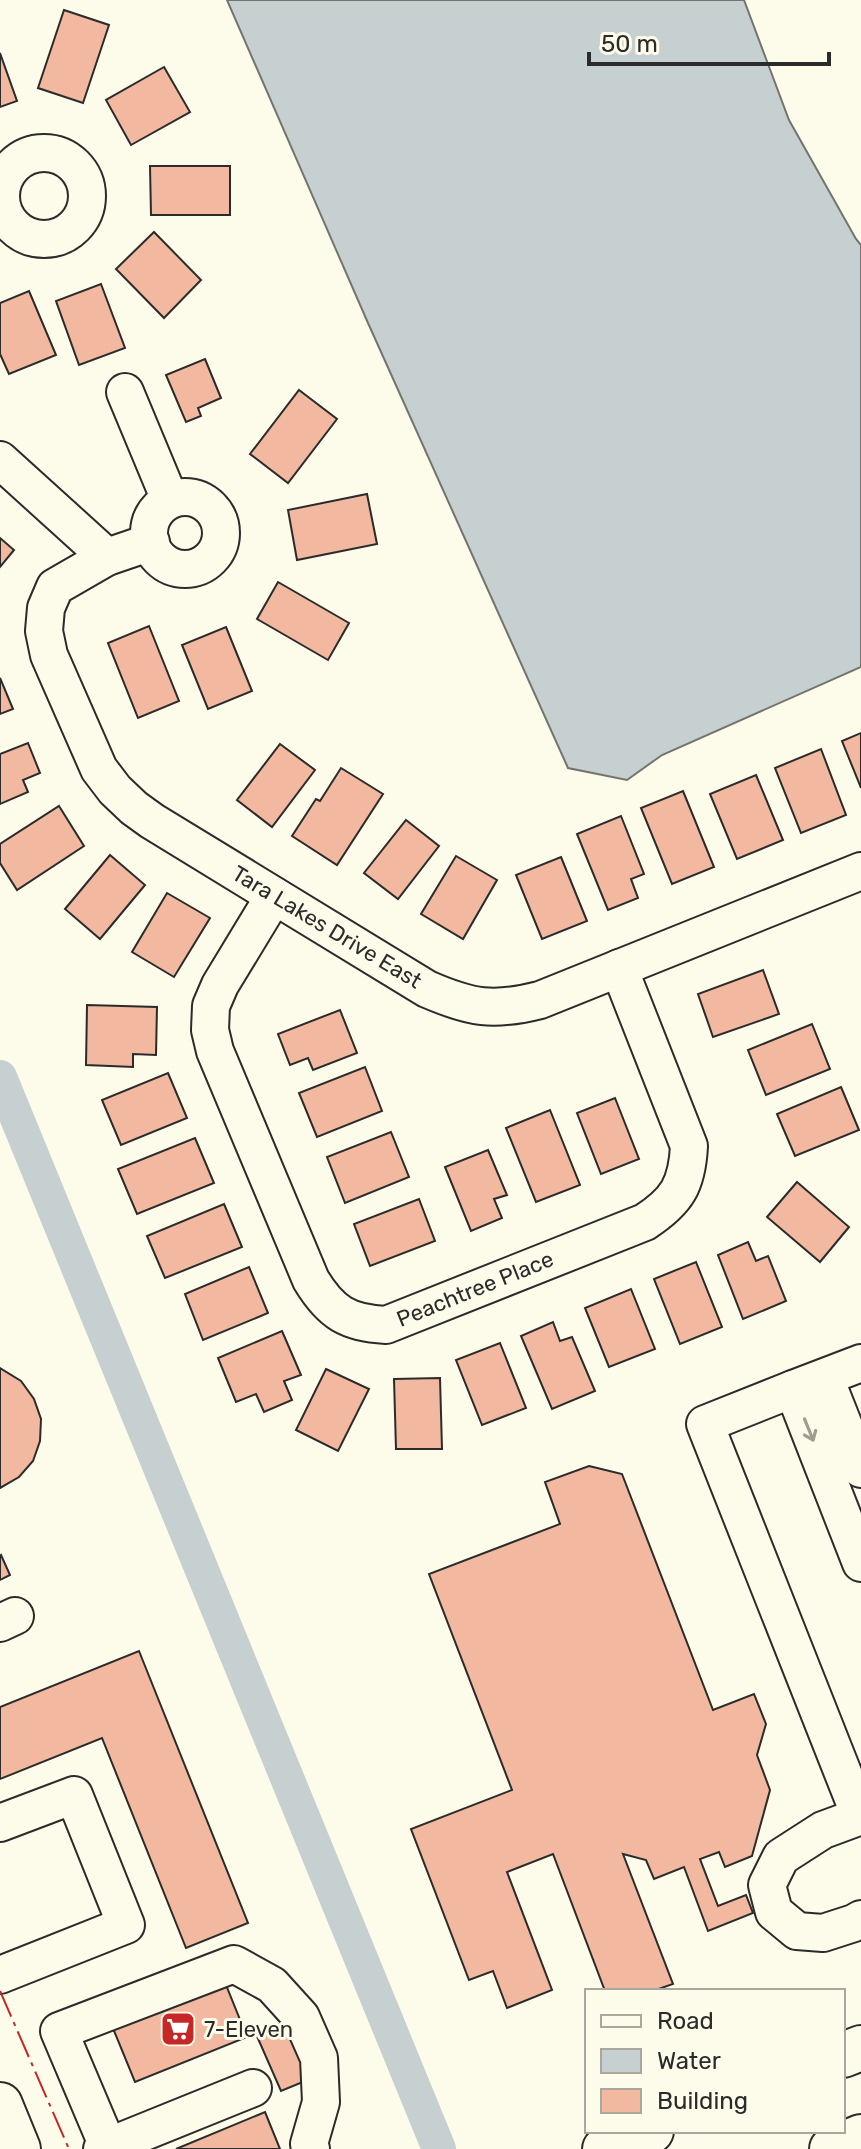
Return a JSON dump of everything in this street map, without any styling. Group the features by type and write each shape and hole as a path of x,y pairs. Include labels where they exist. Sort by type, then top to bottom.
{"main road":[{"path":"0,2105 18,2149"},
{"path":"605,2149 646,2133"},
{"path":"832,2149 861,2137"}],"street":[{"path":"125,392 170,500"},
{"path":"0,460 107,557"},
{"path":"195,498 206,503 215,512 220,524 218,548 200,566 176,568 156,553 151,542 149,530 153,518 160,507 170,500 195,498"},
{"name":"Tara Lakes Drive East","path":"151,542 107,557 55,587 46,608 44,631 49,655 99,769 134,808 427,989 470,1005 494,1008 540,1000 861,871"},
{"name":"Peachtree Place","path":"274,896 220,985 211,1006 210,1030 215,1051 311,1280 323,1300 341,1315 363,1324 386,1325 645,1222 664,1209 680,1191 688,1170 689,1146 619,968"},
{"path":"861,1363 705,1424 861,1816 823,1830 781,1857 767,1885 774,1912 797,1931 823,1933 861,1919"},
{"path":"809,1383 851,1478 861,1563"},
{"path":"0,1823 74,1795 126,1925 0,1975"},
{"path":"253,2088 106,2148 59,2031 234,1964 272,1985 301,2017 319,2058 321,2102 309,2144 311,2149"}],"water":[{"path":"227,0 744,0 789,120 861,245 861,667 662,755 627,780 568,768"}],"building":[{"path":"64,10 109,25 83,103 38,88"},
{"path":"0,53 17,101 0,107"},
{"path":"164,67 190,112 131,145 106,100"},
{"path":"150,166 230,166 230,215 151,215"},
{"path":"154,232 201,280 164,318 116,269"},
{"path":"101,284 125,348 79,365 56,301"},
{"path":"29,291 56,355 9,374 0,354 0,303"},
{"path":"205,359 221,398 198,408 201,416 186,422 166,375"},
{"path":"299,390 337,419 288,483 250,454"},
{"path":"367,494 377,544 297,560 288,510"},
{"path":"0,538 14,550 0,567"},
{"path":"278,582 349,623 328,660 257,619"},
{"path":"149,626 179,701 138,718 108,643"},
{"path":"226,627 252,691 208,709 182,645"},
{"path":"0,678 13,709 0,714"},
{"path":"861,733 861,788 842,741"},
{"path":"28,743 40,773 23,780 28,792 0,804 0,754"},
{"path":"280,744 315,770 272,827 237,800"},
{"path":"821,749 846,815 801,833 775,768"},
{"path":"341,768 383,794 337,865 292,836"},
{"path":"756,775 783,840 737,859 710,794"},
{"path":"683,791 714,867 672,884 641,808"},
{"path":"59,806 84,846 17,890 0,863 0,844"},
{"path":"621,816 644,874 631,879 638,898 608,910 577,834"},
{"path":"406,820 439,846 398,899 364,873"},
{"path":"110,855 145,885 100,939 65,909"},
{"path":"456,856 497,880 463,939 421,914"},
{"path":"561,857 587,921 542,939 516,875"},
{"path":"167,893 210,918 174,977 132,952"},
{"path":"763,970 779,1014 713,1037 698,994"},
{"path":"87,1005 157,1007 156,1055 133,1054 133,1067 86,1065"},
{"path":"340,1010 357,1053 313,1070 308,1058 290,1065 278,1034"},
{"path":"812,1024 830,1069 766,1095 748,1050"},
{"path":"365,1067 382,1111 317,1137 299,1093"},
{"path":"168,1073 187,1118 121,1145 102,1100"},
{"path":"841,1087 859,1130 795,1156 777,1114"},
{"path":"615,1098 639,1159 601,1174 577,1113"},
{"path":"550,1110 580,1185 536,1202 506,1128"},
{"path":"391,1132 409,1177 345,1203 327,1157"},
{"path":"195,1138 214,1183 137,1214 118,1169"},
{"path":"488,1150 507,1195 494,1199 502,1218 471,1231 445,1167"},
{"path":"797,1182 849,1227 820,1262 767,1217"},
{"path":"419,1199 435,1241 370,1266 354,1224"},
{"path":"224,1204 242,1247 165,1278 147,1236"},
{"path":"748,1242 756,1261 768,1256 786,1301 743,1319 718,1255"},
{"path":"696,1262 722,1327 680,1344 654,1279"},
{"path":"249,1267 268,1313 203,1340 185,1294"},
{"path":"631,1289 655,1349 609,1367 585,1308"},
{"path":"553,1322 560,1341 572,1337 595,1391 552,1409 521,1336"},
{"path":"282,1331 301,1375 284,1381 292,1400 264,1412 256,1394 236,1402 218,1358"},
{"path":"500,1343 526,1408 482,1425 456,1360"},
{"path":"0,1368 21,1381 34,1399 41,1419 40,1441 33,1461 19,1477 0,1488"},
{"path":"326,1369 369,1389 338,1451 296,1430"},
{"path":"440,1378 442,1449 396,1449 394,1379"},
{"path":"589,1466 622,1474 713,1710 754,1694 766,1724 757,1755 770,1790 752,1856 725,1867 719,1852 700,1859 718,1906 746,1895 753,1913 708,1931 684,1867 654,1879 646,1860 623,1854 673,1984 659,1989 604,1989 553,1854 507,1872 552,1990 507,2008 493,1971 469,1980 411,1829 512,1790 429,1574 560,1524 545,1482"},
{"path":"0,1556 10,1575 0,1580"},
{"path":"139,1651 248,1923 186,1948 102,1738 0,1779 0,1707"},
{"name":"7-Eleven","path":"222,1975 247,2037 135,2082 110,2021"},
{"path":"290,2020 315,2077 281,2091 256,2034"},
{"path":"265,2112 280,2149 176,2149"}],"waterway":[{"path":"0,1077 439,2149"}],"power":[{"path":"0,1991 69,2149"}],"place":[{"name":"7-Eleven","path":"178,2029"}]}
